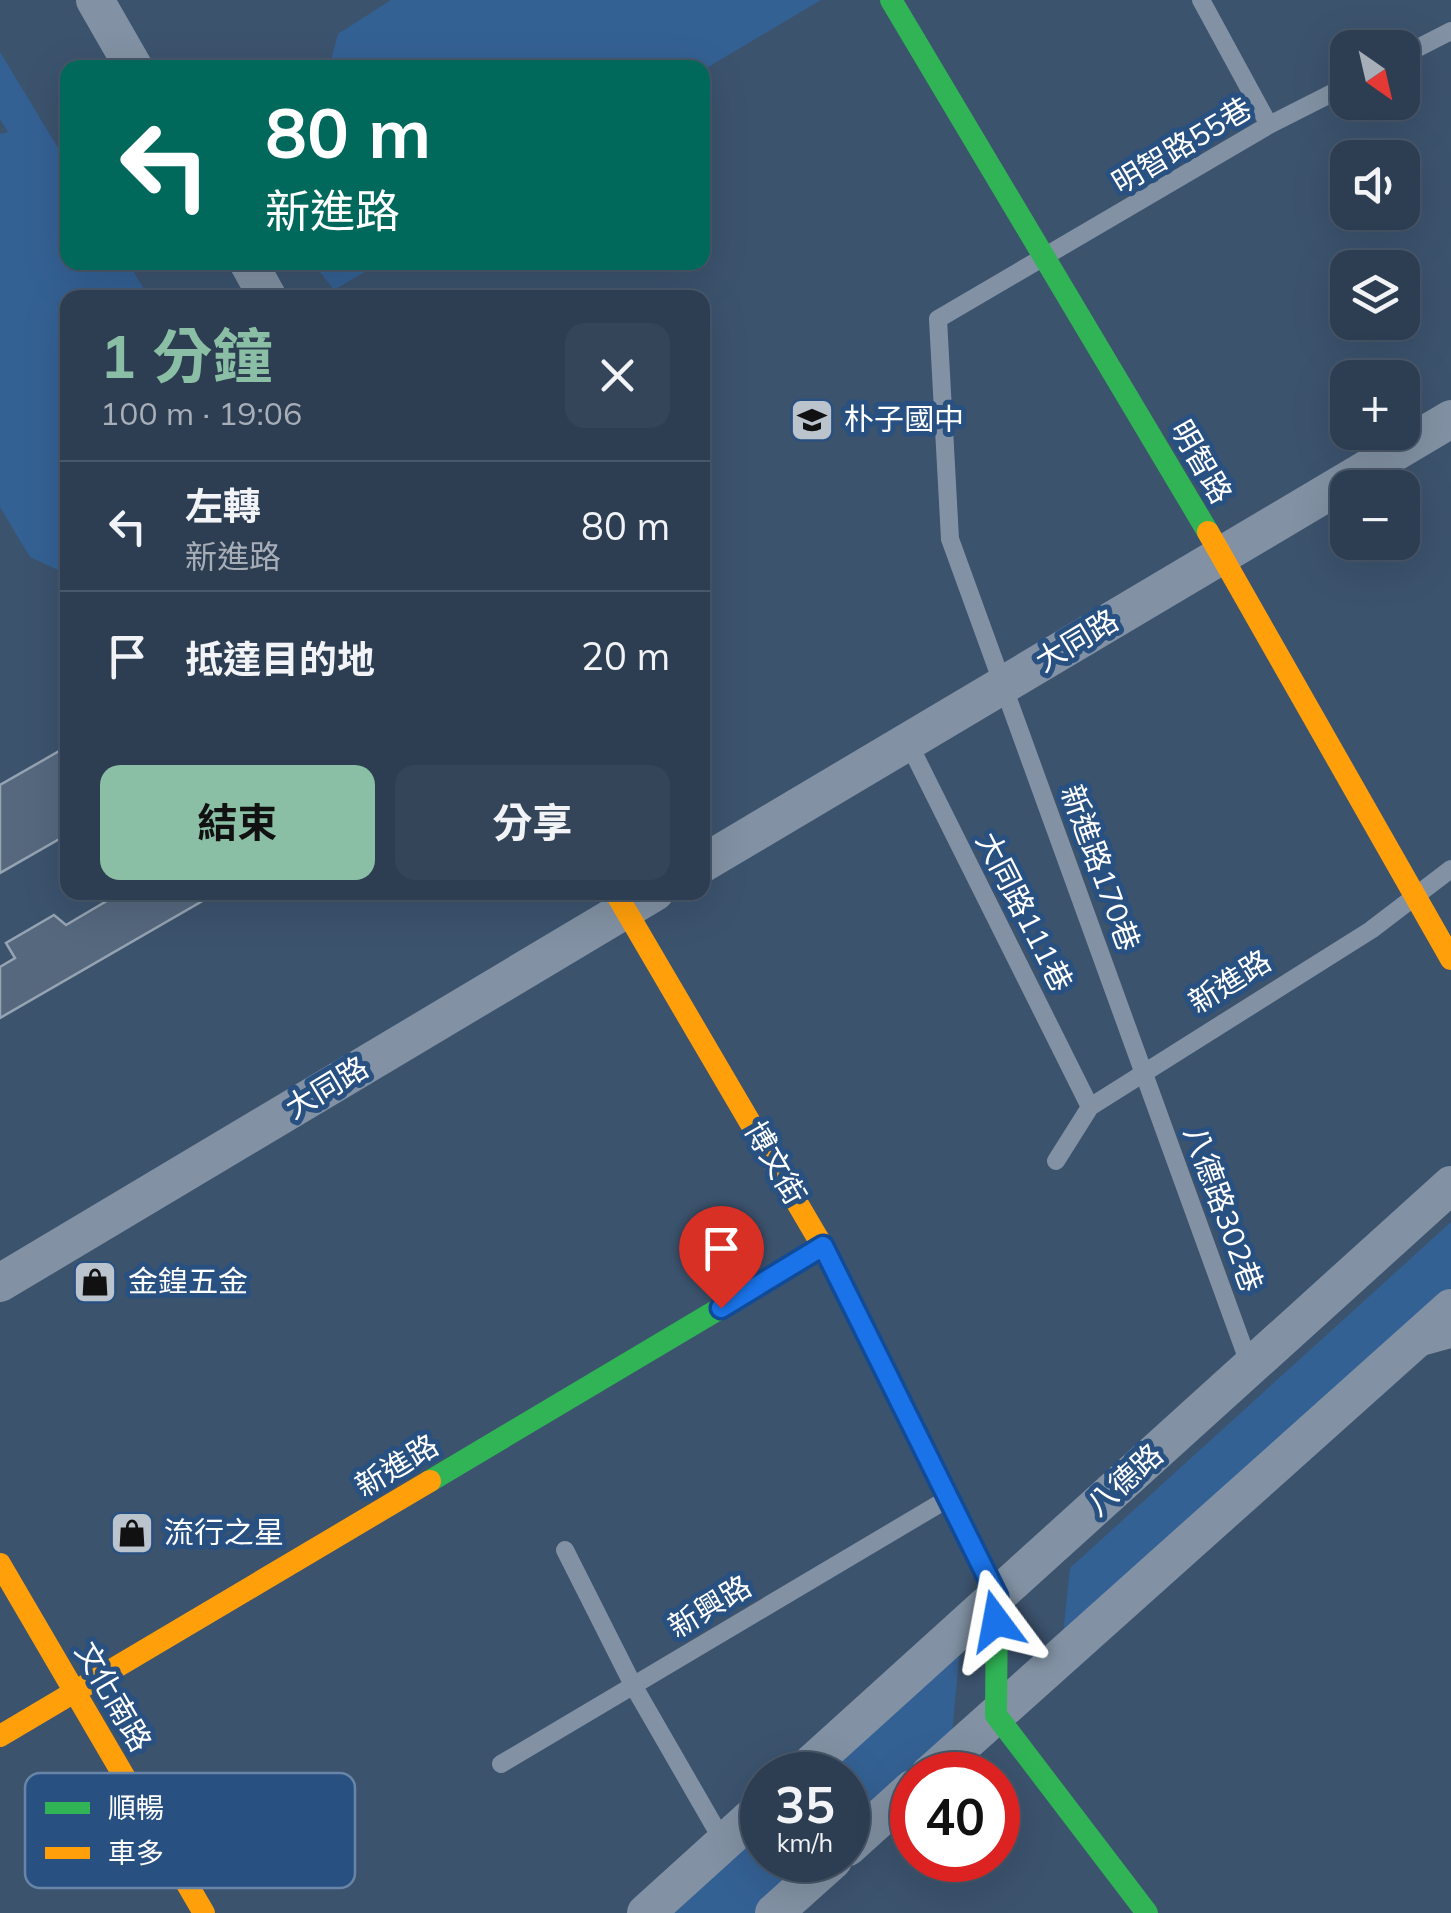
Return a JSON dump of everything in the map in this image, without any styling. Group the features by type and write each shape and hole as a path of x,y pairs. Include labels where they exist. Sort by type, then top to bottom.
{"street":[{"path":"95,0 129,60"},
{"name":"明智路","path":"891,0 1221,555 1451,960"},
{"name":"大同路","path":"710,859 1451,419"},
{"name":"大同路","path":"0,1283 629,900"},
{"name":"博文街","path":"633,900 823,1246 997,1596 996,1715"},
{"name":"八德路","path":"824,1752 1451,1185"},
{"name":"新進路","path":"0,1736 823,1246"},
{"path":"954,1752 1451,1308"},
{"name":"文化南路","path":"0,1564 123,1773"},
{"path":"996,1715 1147,1913"},
{"path":"870,1828 890,1809"},
{"path":"646,1913 740,1828"},
{"path":"774,1913 809,1882"},
{"name":"文化南路","path":"189,1888 204,1913"}],"lane":[{"path":"1201,0 1269,126"},
{"path":"1420,47 1451,31"},
{"name":"明智路55巷","path":"1005,684 950,539 938,319 1330,94"},
{"name":"新進路170巷","path":"1005,684 1144,1071"},
{"name":"大同路111巷","path":"908,742 1090,1107"},
{"name":"新進路","path":"1056,1161 1090,1107 1372,930 1451,869"},
{"name":"八德路302巷","path":"1144,1071 1250,1366"},
{"path":"1402,1352 1451,1340"},
{"name":"新興路","path":"501,1764 948,1498"},
{"path":"565,1550 633,1685 724,1843"}],"shaded area":[{"path":"391,0 821,0 710,66 710,60 331,60 338,34"},
{"path":"0,52 60,151 60,270 132,270 145,290 60,290 60,571 30,557 0,507 0,134 8,132 0,119"},
{"path":"318,270 368,270 334,290"},
{"path":"1451,1222 1451,1301 1061,1654 1070,1568"},
{"path":"960,1648 952,1734 932,1752 890,1752 890,1791 870,1809 870,1752 845,1752"},
{"path":"740,1845 740,1882 789,1882 755,1913 665,1913"}],"building":[{"path":"60,751 60,839 0,873 0,785"},
{"path":"108,900 204,900 0,1018 0,967 15,958 6,943 54,915 66,925"}],"traffic: fast":[{"path":"891,0 1208,532"},
{"path":"430,1481 823,1247"},
{"path":"927,1456 997,1596 996,1715 1147,1913"}],"traffic: slow":[{"path":"1208,532 1451,959"},
{"path":"620,900 823,1247 927,1456"},
{"path":"0,1736 430,1481"},
{"path":"0,1564 122,1773"},
{"path":"189,1888 204,1913"}],"place":[{"name":"朴子國中","path":"812,420"},
{"name":"金鍠五金","path":"95,1282"},
{"name":"流行之星","path":"132,1533"}],"route":[{"path":"721,1308 823,1246 997,1596 996,1621"}]}
